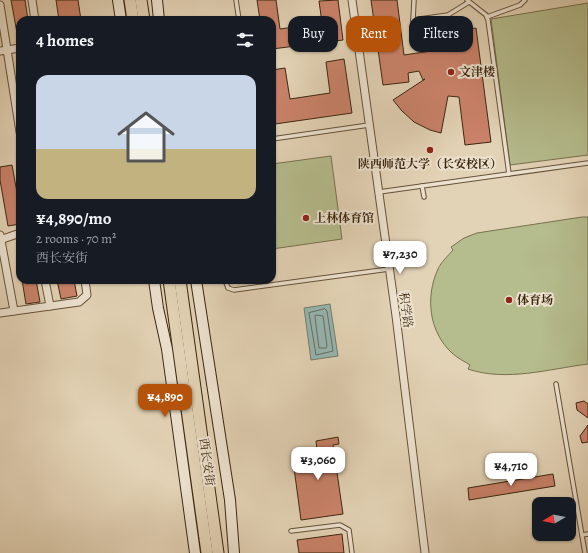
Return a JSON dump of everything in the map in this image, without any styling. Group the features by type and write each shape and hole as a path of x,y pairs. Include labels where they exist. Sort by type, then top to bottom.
{"main road":[{"path":"118,0 120,16"},
{"path":"130,0 132,16"},
{"path":"141,0 143,16"},
{"path":"156,0 158,16"},
{"path":"155,284 167,349 195,553"},
{"name":"西长安街","path":"170,284 207,553"},
{"name":"西长安街","path":"181,284 218,553"},
{"path":"197,284 215,413 230,500 234,553"}],"street":[{"path":"32,0 34,16"},
{"name":"积学路","path":"352,0 379,192 425,553"},
{"path":"0,5 4,50 16,112"},
{"path":"4,50 16,48"},
{"path":"14,311 0,238 16,234"},
{"path":"46,284 50,306"},
{"path":"0,313 79,302 87,295 86,284"}],"lane":[{"path":"236,0 238,16"},
{"path":"413,16 414,0"},
{"path":"487,17 520,5 525,0"},
{"path":"441,16 448,15 468,1 487,17 509,174"},
{"path":"276,137 369,125"},
{"path":"379,192 588,163"},
{"path":"422,186 424,197"},
{"path":"226,284 228,288 234,290 389,269"},
{"path":"556,384 585,553"},
{"path":"291,531 340,525 349,530 352,553"},
{"path":"582,535 588,534"}],"green space":[{"path":"588,3 588,155 510,165 491,19"},
{"name":"上林体育馆","path":"331,156 342,239 276,248 276,163"},
{"name":"体育场","path":"588,217 588,364 512,374 482,373 468,369 470,365 454,355 444,345 434,325 432,314 431,291 434,280 439,266 453,250 451,247 464,238 477,233"}],"water":[{"path":"330,304 338,356 311,360 304,308"}],"building":[{"path":"11,0 25,0 27,16 16,16 16,28"},
{"path":"56,0 78,0 80,16 58,16"},
{"path":"257,0 276,0 280,29 288,28 288,47 276,48 276,16 259,16"},
{"path":"338,0 343,40 338,41 338,16 321,16 319,1"},
{"name":"文津楼","path":"371,0 397,0 399,16 373,16"},
{"name":"文津楼","path":"473,28 476,28 491,142 465,145 459,97 448,96 441,133 430,130 414,122 402,111 393,100 425,79 423,80 419,71 408,73 409,82 383,85 378,52 401,52 401,31 404,55 425,52 473,52"},
{"path":"344,59 352,113 276,124 276,69 285,68 290,99 330,93 326,62"},
{"path":"12,165 16,187 16,225 8,226 0,180 0,167"},
{"path":"23,284 37,284 40,302 26,304"},
{"path":"58,284 75,284 77,296 61,299"},
{"path":"584,401 588,404 588,418 577,410 576,403"},
{"path":"588,425 588,442 582,443 580,436"},
{"path":"338,437 339,444 333,445 343,514 301,520 292,453 317,450 316,441"},
{"path":"553,474 555,486 469,500 468,488"},
{"path":"342,534 344,553 299,553 297,540"}],"place":[{"name":"文津楼","path":"451,72"},
{"name":"陕西师范大学（长安校区）","path":"430,150"},
{"name":"上林体育馆","path":"306,218"},
{"name":"体育场","path":"509,300"}]}
